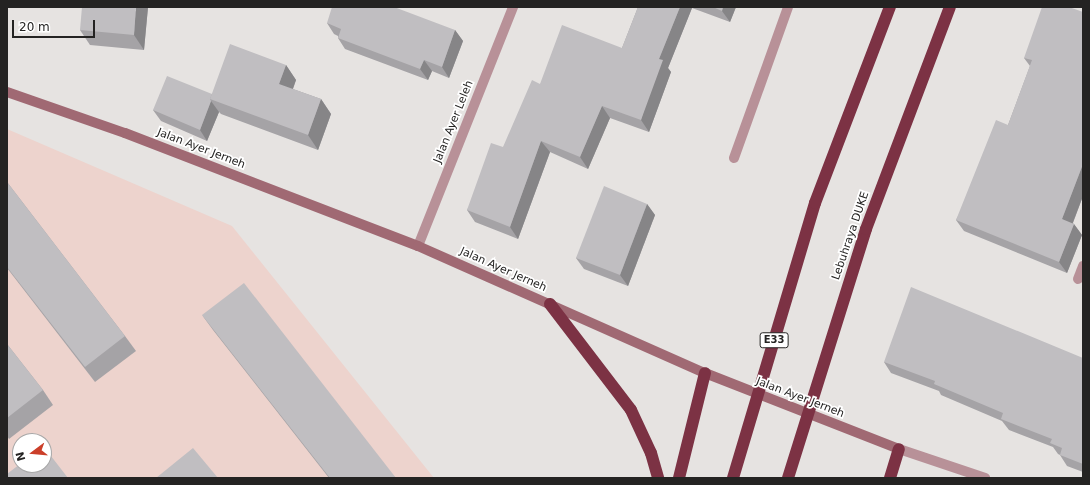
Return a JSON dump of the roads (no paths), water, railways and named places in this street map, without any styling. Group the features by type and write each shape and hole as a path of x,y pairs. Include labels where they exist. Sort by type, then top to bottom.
{"highway":[{"name":"E33","path":"733,478 815,203 890,7"},
{"name":"Lebuhraya DUKE","path":"788,478 866,229 950,7"},
{"path":"550,304 631,410 651,453 658,478"},
{"path":"679,478 705,373"},
{"path":"890,478 899,449"}],"main road":[{"name":"Jalan Ayer Jerneh","path":"7,92 140,139 418,246 705,373 899,449"}],"street":[{"name":"Jalan Ayer Leleh","path":"418,246 513,7"},
{"path":"734,158 788,7"},
{"path":"1078,279 1083,266"},
{"name":"Jalan Ayer Jerneh","path":"899,449 986,478"}]}
